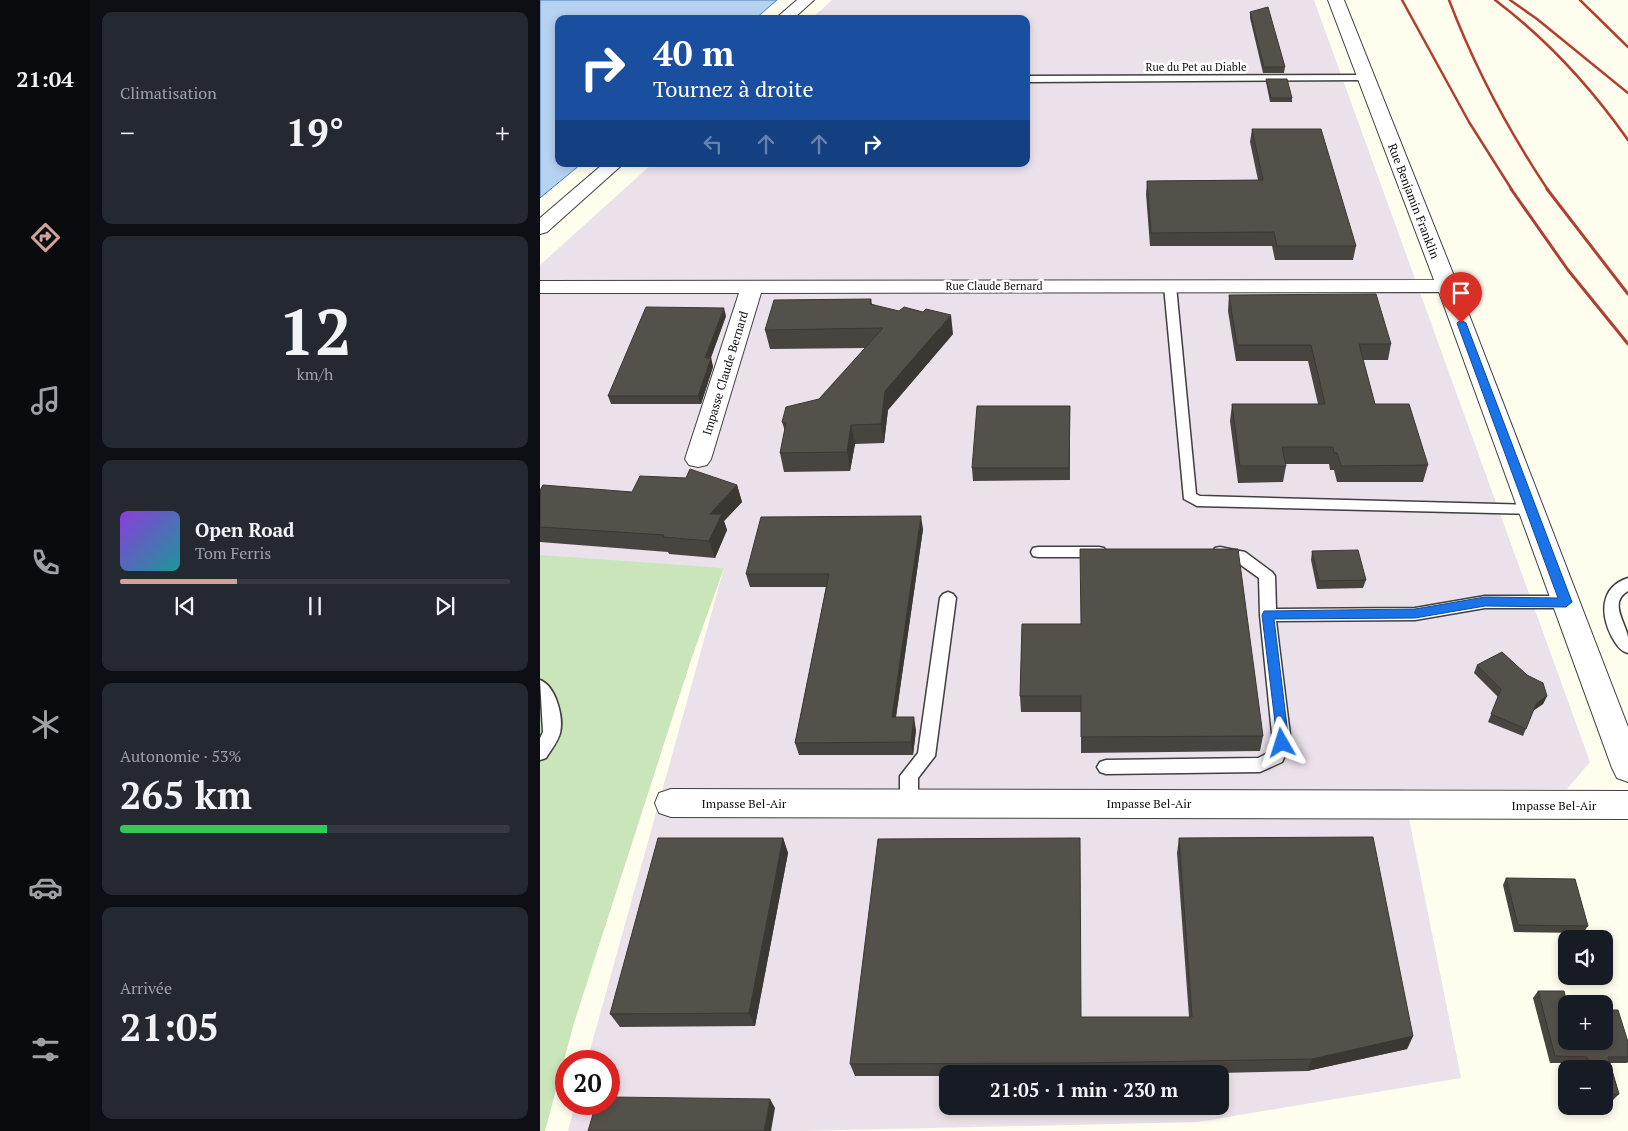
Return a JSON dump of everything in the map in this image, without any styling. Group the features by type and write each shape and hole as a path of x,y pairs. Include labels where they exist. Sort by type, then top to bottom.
{"street":[{"path":"788,15 806,0"},
{"name":"Rue Benjamin Franklin","path":"1336,0 1447,286 1628,768"},
{"path":"540,228 611,167"},
{"name":"Impasse Claude Bernard","path":"698,459 752,286"},
{"name":"Rue Claude Bernard","path":"540,287 1447,286"},
{"name":"Impasse Bel-Air","path":"671,803 1628,805"}],"lane":[{"name":"Rue du Pet au Diable","path":"1030,79 1366,78"},
{"path":"1170,286 1188,496 1197,501 1531,510"},
{"path":"1038,552 1116,552"},
{"path":"1106,767 1260,765 1276,757 1282,743 1268,615 1267,576 1246,558 1232,552 1203,552"},
{"path":"1628,584 1621,586 1614,595 1611,619 1618,636 1628,647"},
{"path":"908,803 909,776 926,756 948,598"},
{"path":"1268,615 1415,614 1485,602 1566,602"},
{"path":"540,687 549,699 552,733 540,753"}],"shaded area":[{"path":"832,0 1314,0 1590,762 1567,789 1403,789 1461,1078 1198,1122 802,1131 568,1131 572,1115 620,1115 620,1050 590,1050 724,568 540,558 540,265 649,167 1030,167 1030,15 815,15"}],"green space":[{"path":"540,555 724,568 692,657 567,1050 555,1050 555,1094 545,1131 540,1131"}],"water":[{"path":"540,0 777,0 760,15 555,15 555,167 577,167 540,198"}],"building":[{"path":"1268,7 1285,67 1264,67 1250,12"},
{"path":"1266,79 1287,79 1292,98 1271,98"},
{"path":"1252,129 1321,129 1356,246 1277,246 1274,232 1151,233 1147,181 1263,180"},
{"path":"1376,294 1391,344 1359,344 1375,404 1409,404 1428,465 1341,466 1333,447 1282,447 1286,466 1240,466 1232,404 1325,404 1311,345 1237,345 1229,295"},
{"path":"871,299 870,304 899,311 904,307 923,312 926,309 951,315 885,391 881,424 851,425 847,452 780,453 786,423 782,422 786,407 819,399 883,328 765,330 774,300"},
{"path":"646,307 724,308 705,358 711,358 698,396 608,396"},
{"path":"977,406 1070,406 1069,468 972,468"},
{"path":"690,469 737,485 710,514 722,514 709,541 663,537 664,535 540,527 540,490 543,485 632,492 640,476 686,478"},
{"path":"921,516 892,717 914,717 911,742 795,743 829,574 746,574 761,517"},
{"path":"1080,549 1238,549 1263,736 1081,737 1081,696 1020,696 1022,624 1081,624"},
{"path":"1358,550 1366,580 1319,581 1312,551"},
{"path":"1502,652 1527,675 1543,683 1547,696 1536,704 1526,729 1491,714 1501,689 1477,665"},
{"path":"1373,837 1413,1036 1312,1059 1083,1063 850,1064 878,839 1080,838 1081,1017 1192,1017 1179,838"},
{"path":"658,838 783,838 749,1013 610,1014"},
{"path":"1506,878 1575,879 1588,926 1518,925"},
{"path":"1538,991 1564,991 1565,995 1558,995 1558,1050 1613,1050 1613,1010 1618,1010 1628,1042 1628,1057 1608,1057 1609,1060 1588,1060 1587,1057 1555,1056"},
{"path":"1613,1074 1619,1094 1613,1094"},
{"path":"620,1097 770,1099 764,1131 588,1131 593,1115 620,1115"}],"railway":[{"path":"1402,0 1469,122 1512,190"},
{"path":"1449,0 1493,98 1519,145 1548,190"},
{"path":"1495,0 1533,31 1567,65 1599,101 1628,140"},
{"path":"1510,0 1537,19 1628,93"},
{"path":"1580,0 1628,47"},
{"path":"1511,189 1568,270 1628,344"},
{"path":"1547,189 1628,294"}],"route":[{"path":"1282,743 1268,615 1415,614 1485,602 1566,602 1461,323"}]}
